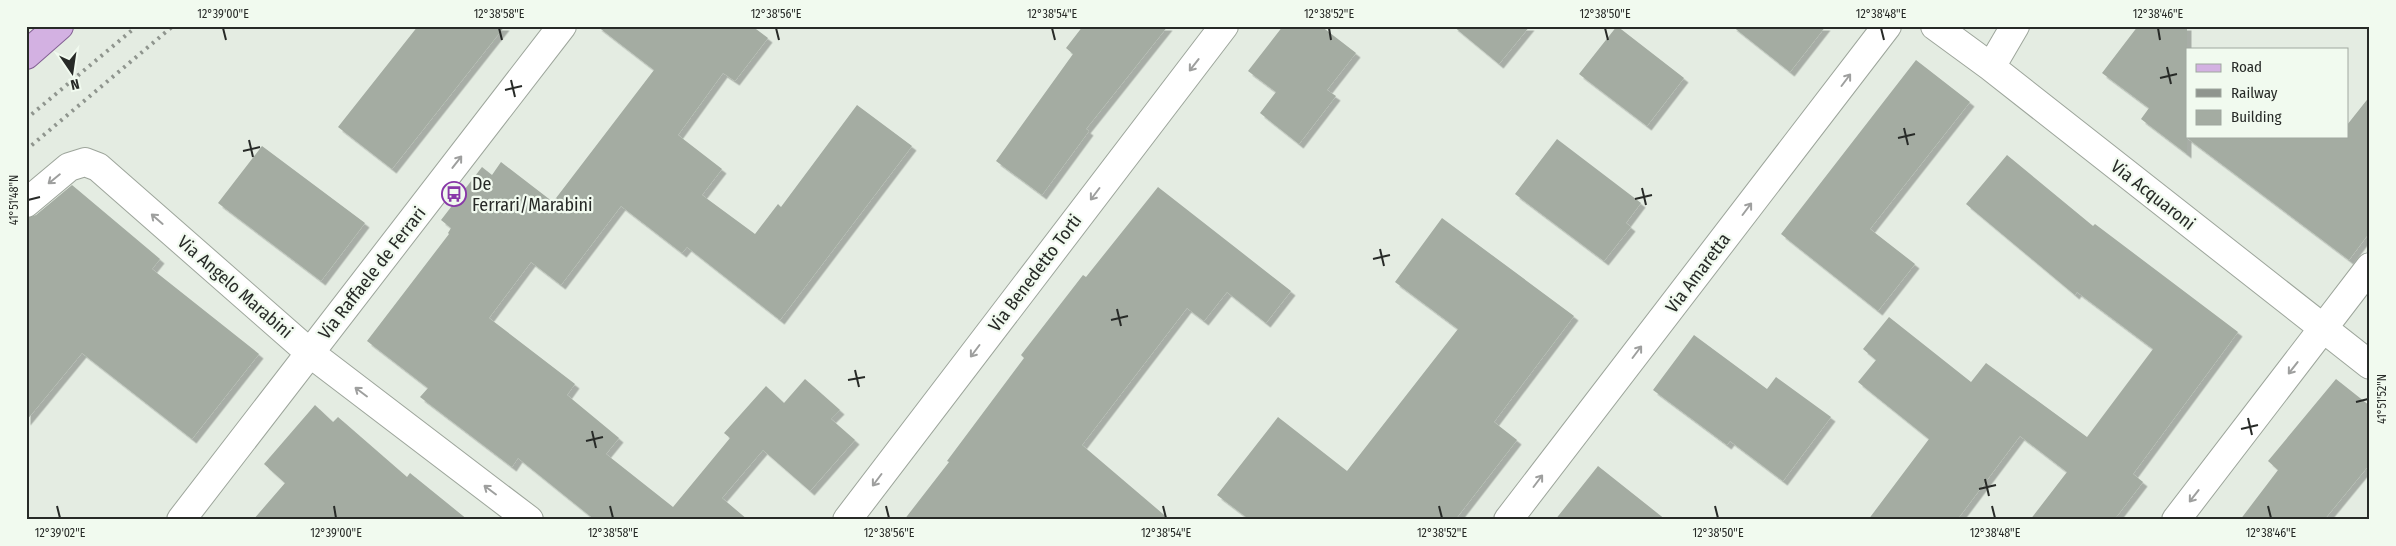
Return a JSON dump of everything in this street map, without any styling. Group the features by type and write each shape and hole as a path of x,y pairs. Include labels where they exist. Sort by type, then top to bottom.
{"main road":[{"path":"26,55 59,26"}],"street":[{"name":"Via Raffaele de Ferrari","path":"181,520 562,26"},
{"name":"Via Benedetto Torti","path":"847,520 1224,26"},
{"name":"Via Amaretta","path":"1508,520 1887,26"},
{"name":"Via Acquaroni","path":"1935,26 1991,67 2370,365"},
{"path":"1991,67 2015,26"},
{"name":"Via Angelo Marabini","path":"26,203 69,167 85,162 98,167 310,352 529,520"},
{"path":"2176,520 2370,267"}],"building":[{"path":"418,26 505,26 392,169 338,127"},
{"path":"597,26 752,26 768,38 735,81 723,73 678,135 722,169 702,195 755,234 778,204 781,207 857,105 912,146 780,320 687,247 682,253 621,206 561,285 531,262 489,318 575,384 567,395 619,438 606,454 673,507 730,438 724,433 766,386 784,403 805,379 840,410 831,419 855,440 810,491 763,450 722,498 748,520 595,520 518,458 512,467 420,397 428,388 367,341 449,234 451,228 441,220 482,167 492,175 501,162 553,202 654,70"},
{"path":"1083,26 1168,26 1086,129 1089,131 1042,195 996,161 1073,54 1066,48"},
{"path":"1283,26 1321,26 1356,53 1327,90 1336,96 1299,144 1260,113 1276,92 1248,71"},
{"path":"1453,26 1530,26 1499,64"},
{"path":"1617,26 1684,78 1647,126 1579,74"},
{"path":"1732,26 1826,26 1790,72"},
{"path":"2138,26 2187,26 2187,154 2141,119 2149,108 2102,73"},
{"path":"1916,60 1970,102 1870,229 1915,264 1878,311 1781,234"},
{"path":"2370,96 2370,232 2349,260 2187,138 2348,138 2348,124"},
{"path":"1557,139 1641,203 1626,223 1631,227 1604,261 1515,194"},
{"path":"262,146 365,223 321,281 218,203"},
{"path":"2007,155 2093,226 2095,224 2238,332 2133,474 2143,482 2114,520 2030,520 2067,472 2020,436 1957,520 1868,520 1929,439 1858,382 1876,360 1863,349 1889,317 1971,382 1986,363 2087,437 2153,349 2077,292 2075,295 1966,204"},
{"path":"72,185 160,259 152,269 259,354 192,439 82,353 26,421 26,218 36,215"},
{"path":"1158,187 1291,291 1266,323 1227,292 1204,321 1187,308 1082,445 1170,520 904,520 949,462 947,461 1024,358 1021,355 1083,275 1086,277"},
{"path":"1442,218 1574,316 1494,422 1517,440 1455,520 1250,520 1217,495 1278,417 1347,471 1458,329 1395,282"},
{"path":"1694,335 1767,389 1776,377 1831,417 1783,481 1730,441 1727,445 1653,390"},
{"path":"2336,379 2370,406 2370,464 2324,520 2240,520 2278,470 2268,461"},
{"path":"315,405 333,422 338,417 407,477 410,473 468,520 253,520 285,483 264,464"},
{"path":"1598,466 1666,520 1555,520"}],"railway":[{"path":"26,119 137,26"},
{"path":"26,150 173,26"}],"place":[{"name":"De Ferrari/Marabini","path":"454,194"}]}
